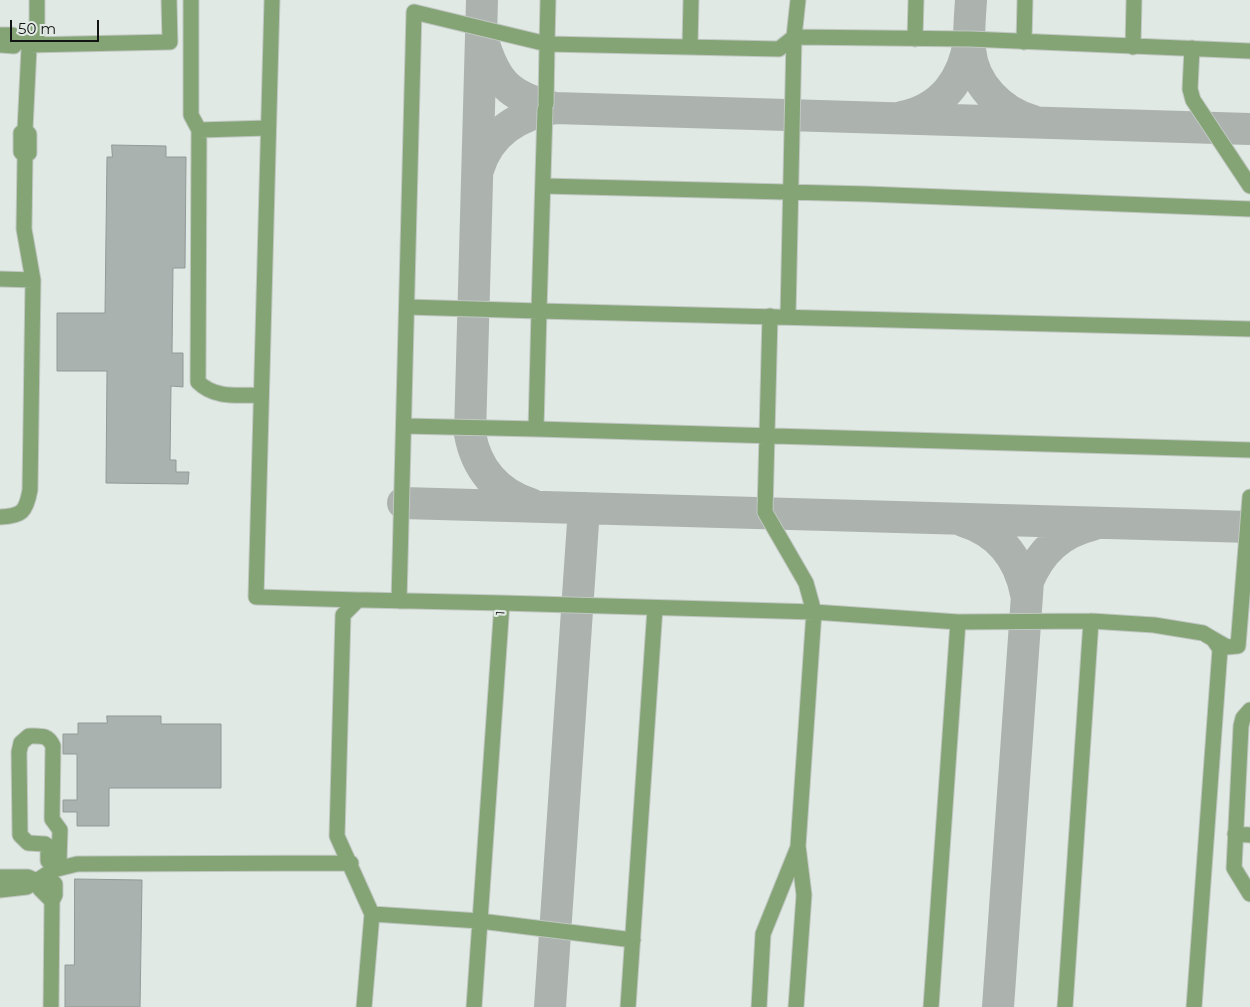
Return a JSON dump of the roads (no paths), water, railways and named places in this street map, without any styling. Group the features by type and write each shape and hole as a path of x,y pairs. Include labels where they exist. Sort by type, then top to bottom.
{"lane":[{"path":"0,516 18,516 28,503 30,490 33,280 24,229 24,156 20,152 21,133 25,130 28,43 37,0"},
{"path":"0,45 14,46 28,43 170,42 169,0"},
{"path":"191,0 191,115 200,130 198,382 206,390 216,394 261,395 272,0"},
{"path":"536,429 548,0"},
{"path":"690,46 691,0"},
{"path":"788,316 794,37 798,0"},
{"path":"915,39 916,0"},
{"path":"1024,42 1025,0"},
{"path":"1133,47 1134,0"},
{"path":"399,601 414,6 547,44 780,49 794,37 1024,42 1250,51"},
{"path":"0,35 13,35 28,43"},
{"path":"1192,48 1190,89 1193,100 1250,186"},
{"path":"200,130 268,128"},
{"path":"544,186 1250,209"},
{"path":"0,279 33,280"},
{"path":"406,307 1250,330"},
{"path":"770,316 765,512 806,583 814,612 798,846 804,895 796,1007"},
{"name":"1","path":"261,395 256,597 502,603 474,1007"},
{"path":"404,426 767,434 1250,450"},
{"path":"502,603 814,612 958,622 1091,620 1154,625 1203,633 1227,647 1238,646 1250,497"},
{"path":"358,600 343,615 337,836 351,863 372,914 364,1007"},
{"path":"628,1007 656,608"},
{"path":"1065,1007 1091,620"},
{"path":"931,1007 958,622"},
{"path":"1194,1007 1220,649 1213,639"},
{"path":"1250,710 1243,718 1241,726 1242,834 1234,868 1250,894"},
{"path":"0,877 45,875 59,862 60,830 52,819 53,746 45,736 29,736 21,743 19,752 20,835 28,843 45,844 48,846 48,861 45,875 40,889 52,901 51,1007"},
{"path":"758,1007 763,934 798,846"},
{"path":"0,890 16,890 45,875 77,864 351,863"},
{"path":"372,914 480,921 633,940"}]}
